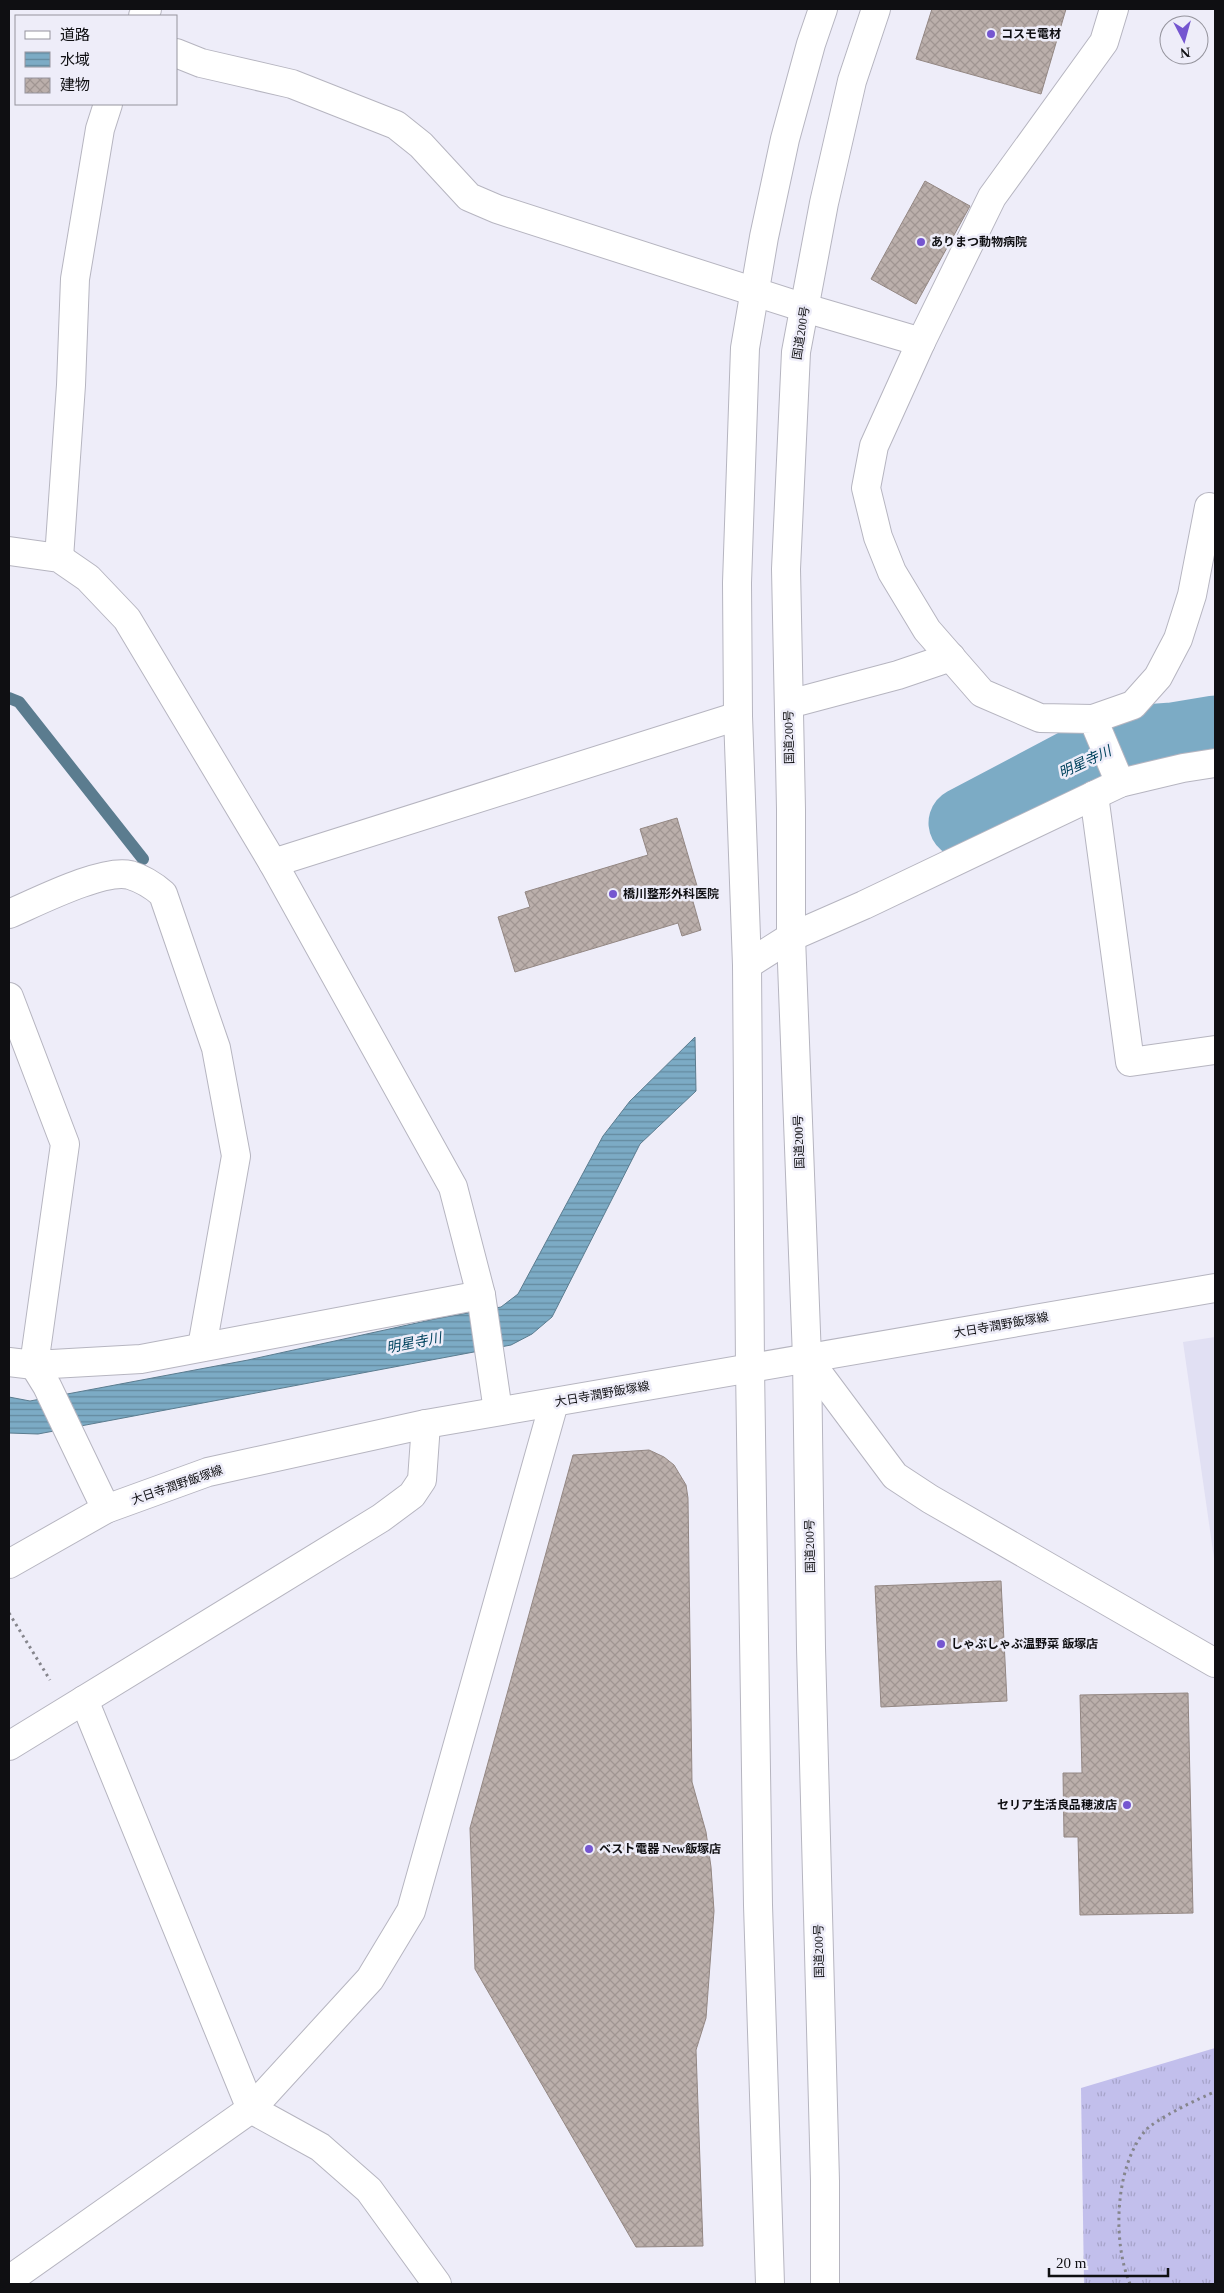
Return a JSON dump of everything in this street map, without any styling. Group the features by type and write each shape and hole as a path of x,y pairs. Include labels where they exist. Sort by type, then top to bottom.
{"main road":[{"path":"770,2284 758,1905 750,1367 748,965 738,716 737,583 745,348 754,291 785,139 811,44 823,9"},
{"name":"国道200号","path":"825,2284 825,2181 811,1648 807,1358 791,937 786,569 796,352 824,204 852,81 876,9"},
{"path":"1114,9 1104,42 992,197 921,342 874,446 866,488 878,537 892,572 927,630 982,693 1040,718 1096,727 1133,705 1158,677 1178,639 1192,595 1209,507"},
{"path":"178,54 201,64 292,84 396,124 421,145 469,197 490,206 805,308 921,342"},
{"path":"59,558 75,279 100,129 108,105"},
{"path":"9,551 59,558 88,578 127,619 273,863 453,1187 481,1301 498,1411"},
{"path":"789,704 898,675 951,657"},
{"path":"273,863 738,716"},
{"path":"1096,727 1117,775"},
{"path":"748,965 791,937 864,905 1094,795 1117,775 1215,763"},
{"path":"1094,795 1130,1062 1215,1050"},
{"path":"9,914 96,878 128,874 152,885 163,894 216,1048 236,1156 202,1347"},
{"path":"9,997 65,1144 30,1371 78,1449 106,1509"},
{"name":"大日寺潤野飯塚線","path":"9,1564 106,1509 208,1472 426,1424 1215,1288"},
{"path":"30,1371 141,1359 202,1347 481,1301"},
{"path":"807,1358 896,1476 930,1499 1215,1663"},
{"path":"9,2280 251,2109 370,1979 411,1911 554,1402"},
{"path":"9,1746 382,1518 412,1495 422,1480 426,1424"},
{"path":"76,1705 251,2109 320,2147 370,2190 437,2284"}],"path":[{"path":"9,1613 76,1705"},
{"path":"1130,2284 1120,2239 1119,2221 1119,2202 1126,2163 1146,2130 1199,2098 1215,2092"}],"shaded area":[{"path":"1215,1337 1215,1565 1183,1342"}],"green space":[{"path":"1215,2048 1215,2284 1084,2284 1081,2088"}],"water":[{"path":"695,1037 696,1091 640,1144 552,1317 532,1334 511,1345 38,1434 9,1433 9,1397 30,1401 248,1360 435,1319 501,1307 518,1294 603,1136 630,1101"}],"building":[{"name":"コスモ電材","path":"932,9 1066,9 1041,94 916,59"},
{"name":"ありまつ動物病院","path":"925,181 970,206 916,304 871,279"},
{"name":"橋川整形外科医院","path":"677,818 700,896 692,898 701,930 682,936 678,923 515,972 498,917 530,907 525,892 648,855 640,829"},
{"name":"ベスト電器 New飯塚店","path":"649,1450 664,1457 674,1465 686,1485 688,1498 692,1782 706,1832 714,1911 706,2018 696,2050 703,2246 636,2247 475,1969 470,1828 573,1455"},
{"name":"しゃぶしゃぶ温野菜 飯塚店","path":"1001,1581 1007,1701 881,1707 875,1586"},
{"name":"セリア生活良品穂波店","path":"1188,1693 1193,1913 1080,1915 1078,1837 1064,1837 1063,1773 1082,1773 1080,1695"}],"waterway":[{"path":"9,698 19,702 143,859"},
{"name":"明星寺川","path":"964,823 1085,759 1132,741 1173,738 1215,731"}],"place":[{"name":"コスモ電材","path":"991,34"},
{"name":"ありまつ動物病院","path":"921,242"},
{"name":"橋川整形外科医院","path":"613,894"},
{"name":"しゃぶしゃぶ温野菜 飯塚店","path":"941,1644"},
{"name":"セリア生活良品穂波店","path":"1127,1805"},
{"name":"ベスト電器 New飯塚店","path":"589,1849"}]}
